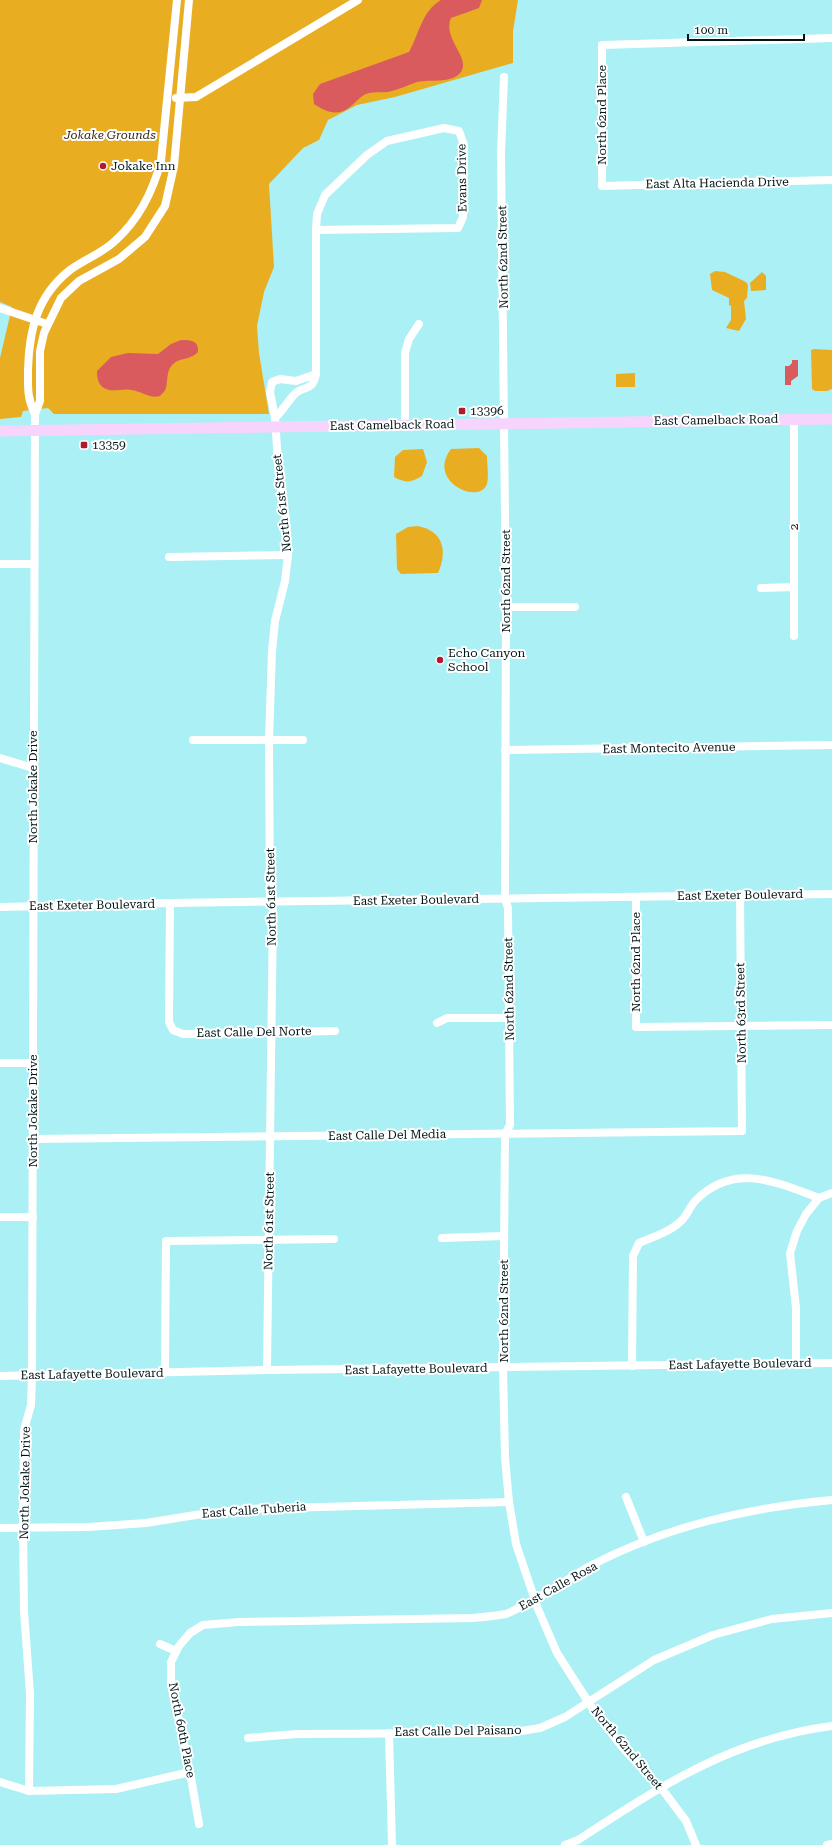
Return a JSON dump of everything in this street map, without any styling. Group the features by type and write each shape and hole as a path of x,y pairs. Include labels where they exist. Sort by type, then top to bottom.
{"main road":[{"name":"East Camelback Road","path":"0,431 275,422 405,425 832,419"}],"street":[{"path":"35,414 28,401 31,330 50,289 70,270 116,240 131,224 145,204 155,182 161,161 177,0"},
{"path":"35,414 40,401 40,351 47,324 61,298 79,281 119,258 145,237 165,206 174,166 189,0"},
{"path":"168,97 196,97 358,0"},
{"name":"North 62nd Place","path":"602,186 602,45 832,38"},
{"name":"North 62nd Street","path":"504,77 502,160 506,607 505,898 508,908 510,1125 505,1134 503,1368 505,1458 509,1502 516,1544 535,1600 557,1653 588,1702 623,1748 660,1787 686,1822 696,1845"},
{"name":"Evans Drive","path":"316,230 458,228 463,218 464,160 464,145 459,131 444,128 387,141 367,155 325,195 317,214 316,230 316,374"},
{"name":"East Alta Hacienda Drive","path":"602,186 832,180"},
{"path":"0,308 47,324"},
{"path":"405,425 405,352 409,339 419,324"},
{"path":"275,422 270,392 272,382 280,379 296,381 316,374"},
{"path":"293,395 312,387 316,374"},
{"path":"275,422 293,395 295,388 290,380"},
{"name":"North Jokake Drive","path":"29,1791 30,1694 24,1611 23,1528 24,1430 31,1406 32,1376 33,564 35,414"},
{"name":"2","path":"794,419 794,636"},
{"name":"North 61st Street","path":"267,1370 273,910 270,902 269,740 272,643 275,621 285,581 288,555 288,536 278,477 275,422"},
{"path":"169,557 288,555"},
{"path":"0,564 33,564"},
{"path":"760,588 794,587"},
{"path":"506,607 575,607"},
{"path":"193,740 303,740"},
{"name":"East Montecito Avenue","path":"505,750 832,745"},
{"path":"0,758 33,768"},
{"name":"East Exeter Boulevard","path":"0,907 740,894 832,894"},
{"name":"North 63rd Street","path":"740,894 742,1131"},
{"name":"North 62nd Place","path":"636,897 636,1027 741,1026"},
{"name":"East Calle Del Norte","path":"170,903 169,1022 173,1030 183,1034 335,1030"},
{"path":"437,1023 447,1018 510,1018"},
{"path":"741,1026 832,1025"},
{"path":"0,1063 33,1063"},
{"name":"East Calle Del Media","path":"32,1139 742,1131"},
{"path":"632,1366 633,1256 639,1243 660,1234 682,1221 695,1200 712,1186 728,1179 751,1178 783,1185 819,1198"},
{"path":"796,1364 796,1308 790,1253 797,1231 806,1214 819,1198 832,1193"},
{"path":"0,1217 32,1217"},
{"path":"442,1238 504,1236"},
{"path":"165,1372 166,1242 334,1239"},
{"name":"East Lafayette Boulevard","path":"0,1376 267,1370 832,1363"},
{"path":"626,1497 644,1542"},
{"name":"East Calle Rosa","path":"203,1625 246,1622 473,1618 507,1614 535,1600 590,1566 644,1542 696,1523 786,1504 832,1500"},
{"name":"East Calle Tuberia","path":"0,1528 89,1528 146,1523 202,1514 247,1509 509,1502"},
{"name":"East Calle Del Paisano","path":"248,1738 297,1734 508,1733 540,1728 566,1717 654,1660 713,1635 772,1619 832,1613"},
{"name":"North 60th Place","path":"199,1824 190,1772 171,1685 171,1662 176,1651 190,1633 203,1625"},
{"path":"160,1644 176,1651"},
{"path":"565,1845 579,1842 660,1787 710,1760 755,1743 805,1729 832,1726"},
{"path":"389,1733 392,1845"},
{"path":"0,1782 29,1791 116,1789 190,1772"},
{"path":"827,1845 832,1844"}],"green space":[{"name":"Jokake Grounds","path":"0,0 518,0 513,31 513,63 395,97 357,105 328,120 319,140 303,148 269,184 274,267 264,292 257,326 259,353 269,414 54,414 48,408 23,411 21,417 0,419 0,358 12,307 0,302"},
{"path":"715,271 725,272 746,282 748,285 747,298 744,301 746,319 739,331 726,328 731,320 731,306 729,305 729,298 712,290 710,274"},
{"path":"762,272 766,276 766,290 751,291 750,283"},
{"path":"811,350 832,350 832,389 827,391 815,391 812,389"},
{"path":"635,373 635,387 616,387 616,374"},
{"path":"479,448 487,456 488,481 482,490 474,492 466,491 457,487 449,480 445,471 445,461 451,449"},
{"path":"423,449 427,462 422,476 415,480 408,481 394,477 395,457 403,450"},
{"path":"417,526 426,528 433,532 441,543 443,557 438,573 401,574 397,569 396,534 408,527"}],"shaded area":[{"path":"441,0 482,0 479,8 451,18 449,25 450,33 460,54 463,66 461,72 457,76 447,80 417,82 388,92 367,94 344,111 340,112 326,111 314,104 313,94 320,84 409,52 429,10"},
{"path":"181,340 195,343 198,348 198,352 195,355 179,360 173,364 168,373 166,388 160,396 149,396 128,390 110,390 104,388 99,383 97,371 111,357 128,353 158,354 171,344"},
{"path":"792,360 798,360 798,376 791,381 791,385 785,385 785,366 789,366 792,363"}],"place":[{"name":"Jokake Inn","path":"103,166"},
{"name":"13396","path":"462,411"},
{"name":"13359","path":"84,445"},
{"name":"Echo Canyon School","path":"440,660"}]}
